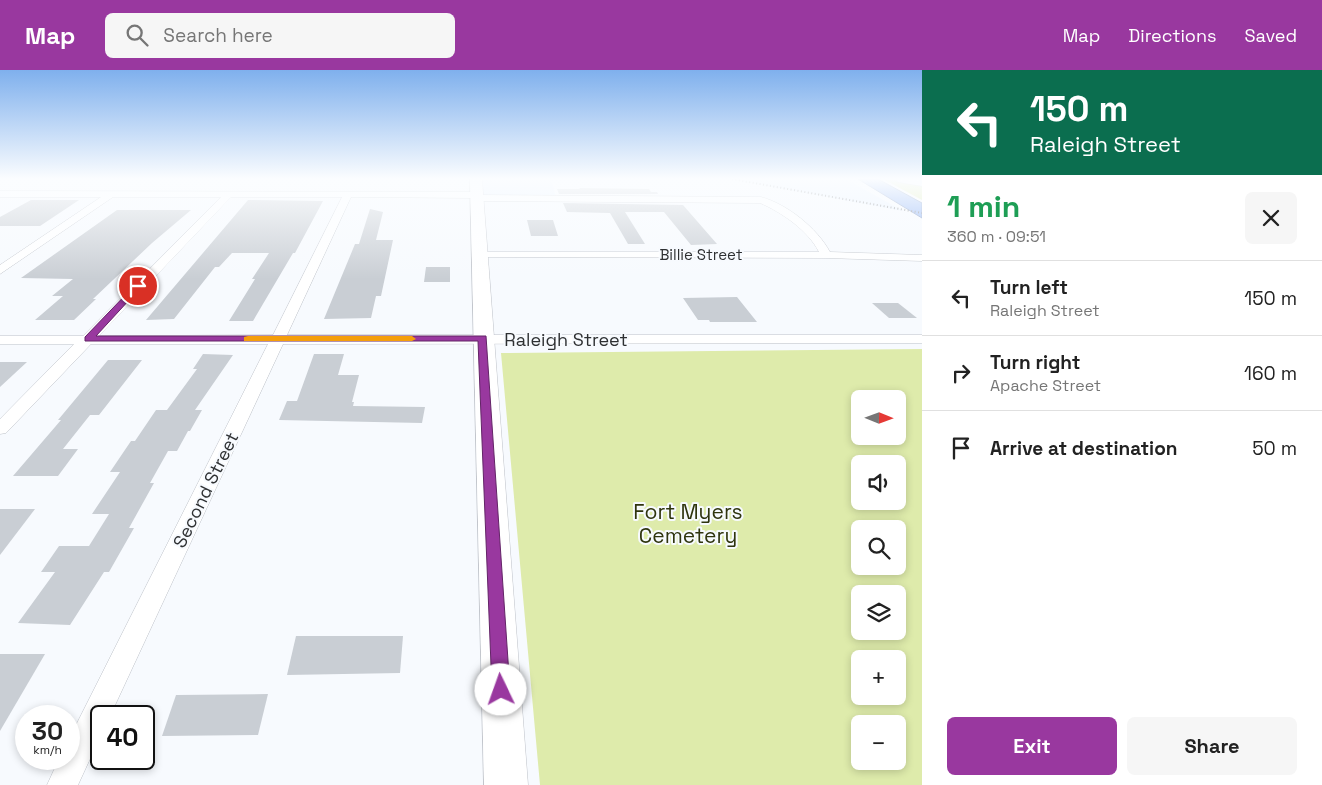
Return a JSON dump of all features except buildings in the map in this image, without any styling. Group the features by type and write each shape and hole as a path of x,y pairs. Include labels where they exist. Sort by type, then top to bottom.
{"street":[{"path":"0,270 84,212"},
{"path":"0,430 210,212"},
{"name":"Second Street","path":"62,785 340,212"},
{"path":"477,212 482,338 506,785"},
{"path":"784,212 823,246 826,255"},
{"name":"Billie Street","path":"480,254 826,255 922,258"},
{"name":"Raleigh Street","path":"0,340 922,339"}],"green space":[{"name":"Fort Myers Cemetery","path":"922,349 922,785 540,785 501,353"}],"water":[{"path":"913,212 922,212 922,218"}],"slow traffic":[{"path":"248,339 412,339"}],"route":[{"path":"138,286 88,339 482,338 501,690"}]}
